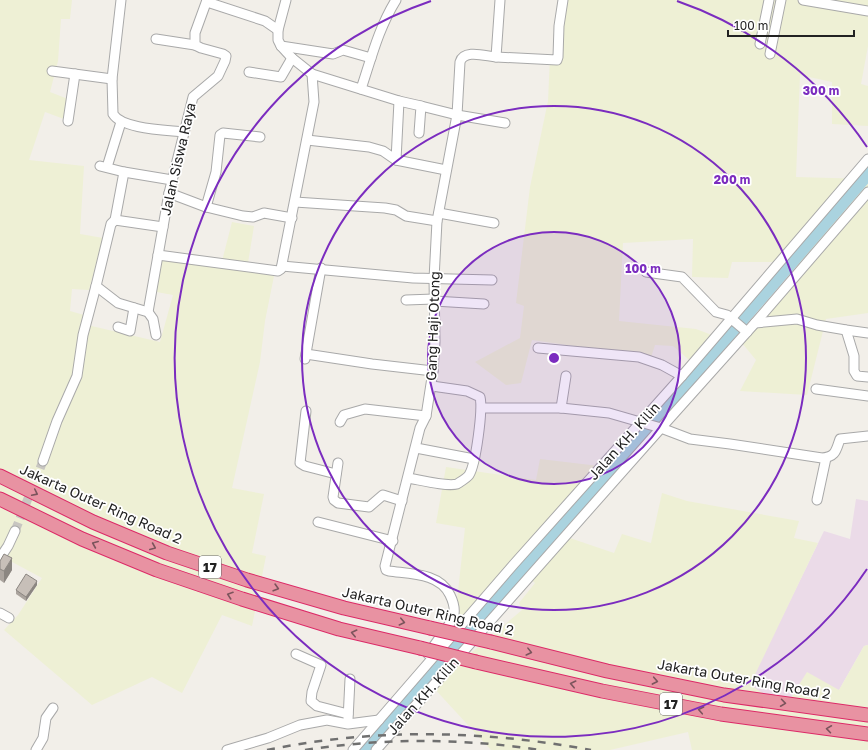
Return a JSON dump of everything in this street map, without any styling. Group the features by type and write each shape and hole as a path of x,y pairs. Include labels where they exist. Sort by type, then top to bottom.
{"highway":[{"name":"Jakarta Outer Ring Road 2","path":"0,476 93,522 167,553 247,580 336,606 607,671 724,695 868,716"},
{"name":"17","path":"0,499 82,539 157,570 242,599 338,629 602,691 721,714 868,734"}],"street":[{"path":"121,0 112,79 113,114 121,122 135,126 183,132"},
{"path":"286,0 278,30 278,40 281,46 292,58 312,74 400,101 457,115 505,123"},
{"path":"361,89 385,21 396,0"},
{"path":"500,0 496,57 557,60 559,26 563,0"},
{"path":"760,44 769,0"},
{"path":"770,54 781,0"},
{"path":"803,0 868,11"},
{"path":"156,39 196,45 195,33 207,1 265,21 278,30"},
{"name":"Jalan Siswa Raya","path":"148,312 169,193 183,132 193,97 218,76 226,61 226,56 224,54 201,48 196,45"},
{"path":"281,46 333,54 343,50 371,58"},
{"name":"Gang Haji Otong","path":"419,672 420,664 453,619 455,613 454,602 448,591 440,582 430,577 386,570 385,566 393,541 420,428 426,416 432,386 435,342 434,279 438,217 457,115 460,59 467,54 496,57"},
{"path":"249,72 280,77 292,58"},
{"path":"52,71 112,79"},
{"path":"68,121 75,74"},
{"path":"158,255 278,271 282,266 314,102 312,74"},
{"path":"396,160 400,101"},
{"path":"419,133 421,106"},
{"path":"121,122 104,167 172,180"},
{"path":"206,207 216,172 220,135 260,137"},
{"path":"306,140 369,147 384,151 396,160 446,170"},
{"name":"Jalan KH. Kilin","path":"376,750 658,427 739,326 868,159"},
{"path":"43,461 57,421 77,376 83,335 111,224 115,220 124,172"},
{"name":"Jalan KH. Kilin","path":"353,750 419,672 642,423 682,376 739,326 755,323 868,192"},
{"path":"169,193 206,207 244,216 253,217 264,213 292,218"},
{"path":"295,202 385,208 396,210 406,216 438,217 494,223"},
{"path":"115,220 162,227"},
{"path":"282,266 320,268 373,275 434,279 492,280"},
{"path":"320,268 306,357 433,371"},
{"path":"646,272 682,277 716,312 727,315 739,326"},
{"path":"96,286 118,303 148,312 153,319 156,335"},
{"path":"406,300 434,300 484,304"},
{"path":"118,327 130,331 134,308"},
{"path":"755,323 797,318 817,325 868,333"},
{"path":"846,330 854,356 854,371 857,376 868,377"},
{"path":"538,348 639,357 662,365 682,376"},
{"path":"561,408 566,376"},
{"path":"408,478 451,485 458,483 469,476 474,459 482,408 480,396 432,386"},
{"path":"816,389 868,396"},
{"path":"482,408 561,408 609,414 658,427 690,439 826,458 830,458 834,454 840,439 868,436"},
{"path":"340,422 344,415 365,409 426,416"},
{"path":"306,411 300,462 305,466 336,474"},
{"path":"416,448 474,459"},
{"path":"817,500 826,458"},
{"path":"338,463 333,497 338,503 369,507 383,495 402,502"},
{"path":"318,522 393,541"},
{"path":"0,558 15,531"},
{"path":"0,613 10,618"},
{"path":"296,654 321,665 312,692 311,701 317,706 348,719"},
{"path":"348,719 350,679"},
{"path":"36,750 43,738 46,718 53,708"},
{"path":"227,750 268,738 300,725 327,720 379,720"}],"shaded area":[{"path":"856,499 868,501 868,645 864,646 839,690 785,708 749,685 824,531 850,539"}],"green space":[{"path":"0,0 72,0 70,19 61,19 58,61 50,92 68,99 64,119 45,112 29,160 84,166 80,234 103,238 89,290 72,289 70,311 84,315 83,324 160,342 173,295 151,291 160,252 222,261 232,222 254,226 247,269 274,276 265,321 260,362 232,488 264,494 252,553 266,556 252,626 222,615 182,693 152,677 92,705 4,630 18,615 42,578 1,556 0,558"},
{"path":"566,0 868,0 868,46 861,84 868,86 868,126 832,124 832,82 800,75 796,177 868,179 868,313 826,319 807,395 740,391 756,360 742,343 806,271 784,262 732,262 728,278 692,277 693,239 623,243 619,321 696,329 720,338 695,365 673,346 655,345 651,357 532,340 521,383 506,385 475,362 520,338 524,306 516,303 530,187 548,101 550,57 557,58"},
{"path":"540,459 616,468 558,534 614,553 622,534 651,543 662,493 687,501 799,521 794,538 818,543 750,685 785,707 807,672 839,690 864,646 868,645 868,750 692,750 688,732 610,750 491,750 432,686 522,610 519,603 535,583 512,564 459,627 457,600 465,528 436,523 446,467 536,480"}],"building":[{"path":"4,554 12,558 4,571 0,569 0,561"},
{"path":"26,574 37,581 26,597 16,590"}],"waterway":[{"path":"362,750 636,441 868,172"}],"tunnel":[{"path":"15,531 43,461"}],"railway":[{"path":"267,750 348,738 429,734 510,738 591,750"},
{"path":"305,750 363,743 422,741 481,743 540,750"}]}
